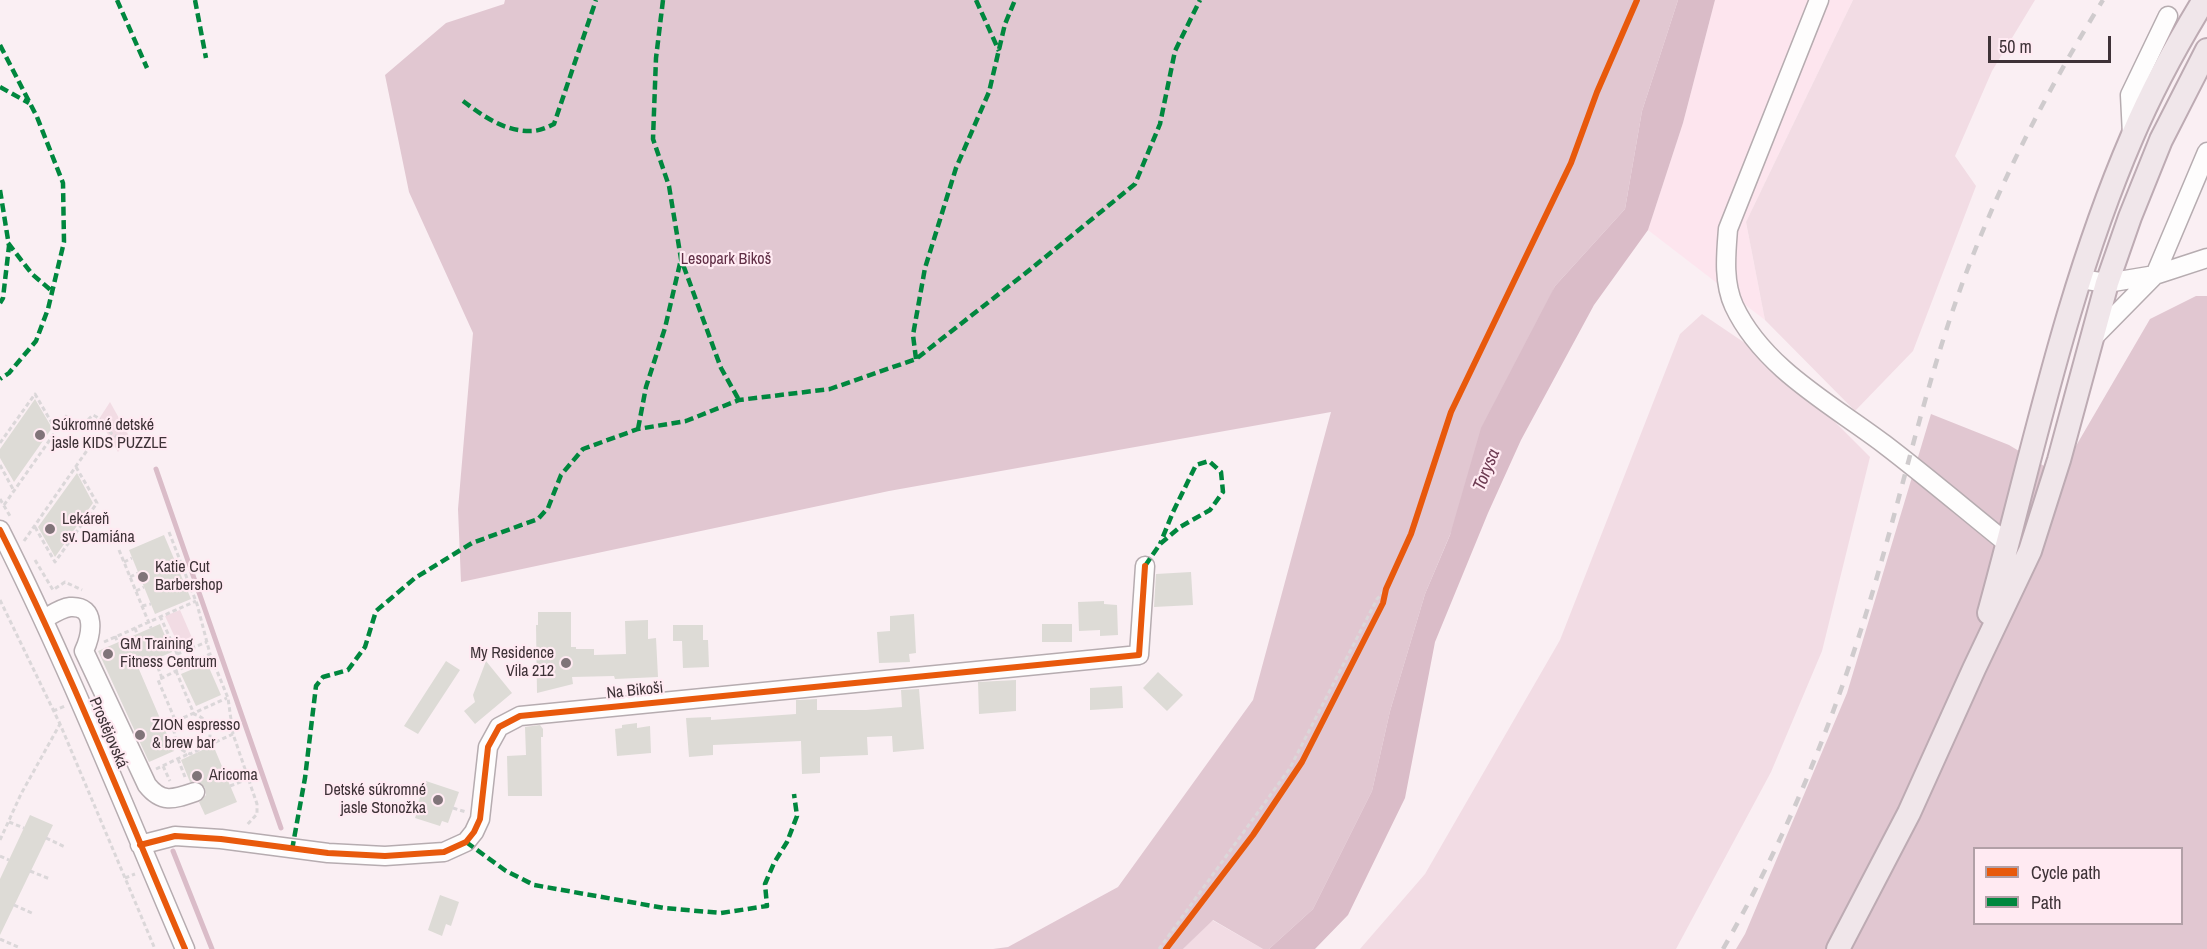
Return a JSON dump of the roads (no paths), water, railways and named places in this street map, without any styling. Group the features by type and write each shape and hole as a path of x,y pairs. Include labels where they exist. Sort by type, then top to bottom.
{"main road":[{"path":"1974,669 2042,406 2080,279 2132,137 2177,45 2204,0"},
{"path":"1838,949 1877,879 1909,813 2030,551 2059,460 2107,283 2130,217 2161,140 2207,50"}],"street":[{"path":"1819,0 1728,229 1725,266 1733,304 1752,335 1777,363 1908,462 2008,544"},
{"path":"2132,137 2130,95 2168,16"},
{"path":"2091,341 2155,275 2207,152"},
{"path":"2080,279 2107,283 2155,275 2207,258"},
{"name":"Prostějovská","path":"0,530 44,619 185,949"},
{"name":"Na Bikoši","path":"140,845 175,836 229,840 328,853 385,856 444,852 466,842 474,832 480,819 488,747 499,727 520,716 1139,654 1145,566"},
{"name":"Prostějovská","path":"44,619 67,607 83,611 90,620 92,628 84,651 154,794 162,799 178,798 190,785"},
{"path":"119,794 147,777"}],"water":[{"name":"Torysa","path":"1678,0 1715,0 1683,123 1648,230 1594,305 1521,440 1488,513 1435,642 1405,798 1348,915 1315,949 1269,949 1313,909 1372,791 1390,711 1425,594 1450,535 1481,428 1555,286 1625,209 1642,111"}],"waterway":[{"path":"156,469 281,828"},
{"path":"173,851 212,949"}],"railway":[{"path":"1723,949 1781,838 1844,682 1883,557 1942,343 1986,223 2040,109 2103,0"}],"place":[{"name":"Súkromné detské jasle KIDS PUZZLE","path":"40,435"},
{"name":"Lekáreň sv. Damiána","path":"50,529"},
{"name":"Katie Cut Barbershop","path":"143,577"},
{"name":"GM Training Fitness Centrum","path":"108,654"},
{"name":"My Residence Vila 212","path":"566,663"},
{"name":"ZION espresso & brew bar","path":"140,735"},
{"name":"Aricoma","path":"197,776"},
{"name":"Detské súkromné jasle Stonožka","path":"438,800"}],"park label":[{"name":"Lesopark Bikoš","path":"726,260"}]}
